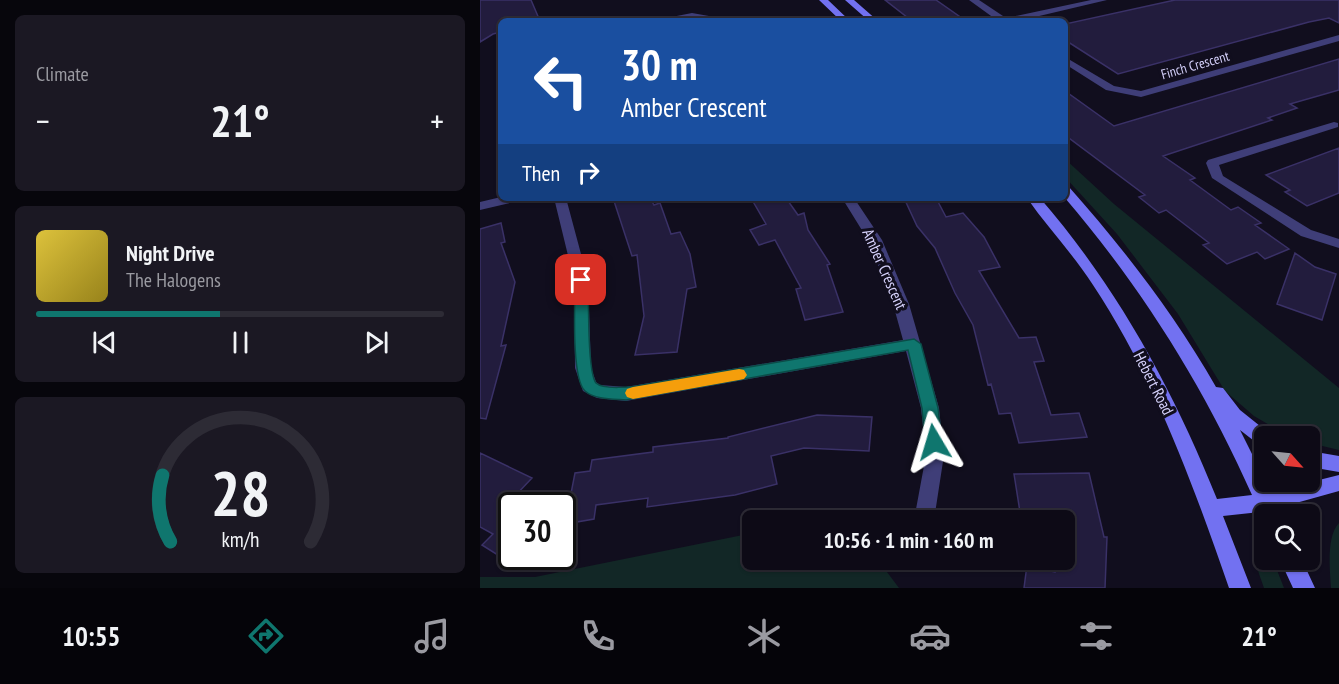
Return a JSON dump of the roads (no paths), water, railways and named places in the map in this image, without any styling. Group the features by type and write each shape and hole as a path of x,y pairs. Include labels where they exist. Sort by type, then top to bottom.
{"main road":[{"path":"823,0 843,18"},
{"path":"849,0 870,18"},
{"path":"1068,193 1089,216 1142,284 1193,362 1234,415 1254,432"},
{"name":"Hebert Road","path":"1036,201 1050,216 1119,315 1156,383 1212,508 1240,588"},
{"path":"1193,362 1267,504"},
{"path":"1320,461 1339,464"},
{"path":"1280,504 1339,483"},
{"path":"1212,508 1254,508"},
{"path":"1296,570 1304,588"}],"street":[{"path":"973,0 1000,18"},
{"path":"1019,18 1103,0"},
{"path":"675,18 688,16 707,18"},
{"name":"Finch Crescent","path":"1068,62 1106,87 1125,94 1141,94 1339,39"},
{"path":"1334,125 1212,163 1218,178 1306,233 1339,244"},
{"path":"480,206 501,201"},
{"path":"561,201 581,280 583,368 590,386 597,391 626,394 642,392 914,344"},
{"name":"Amber Crescent","path":"850,201 875,240 884,260 914,344 930,408 934,454 926,510"}]}
